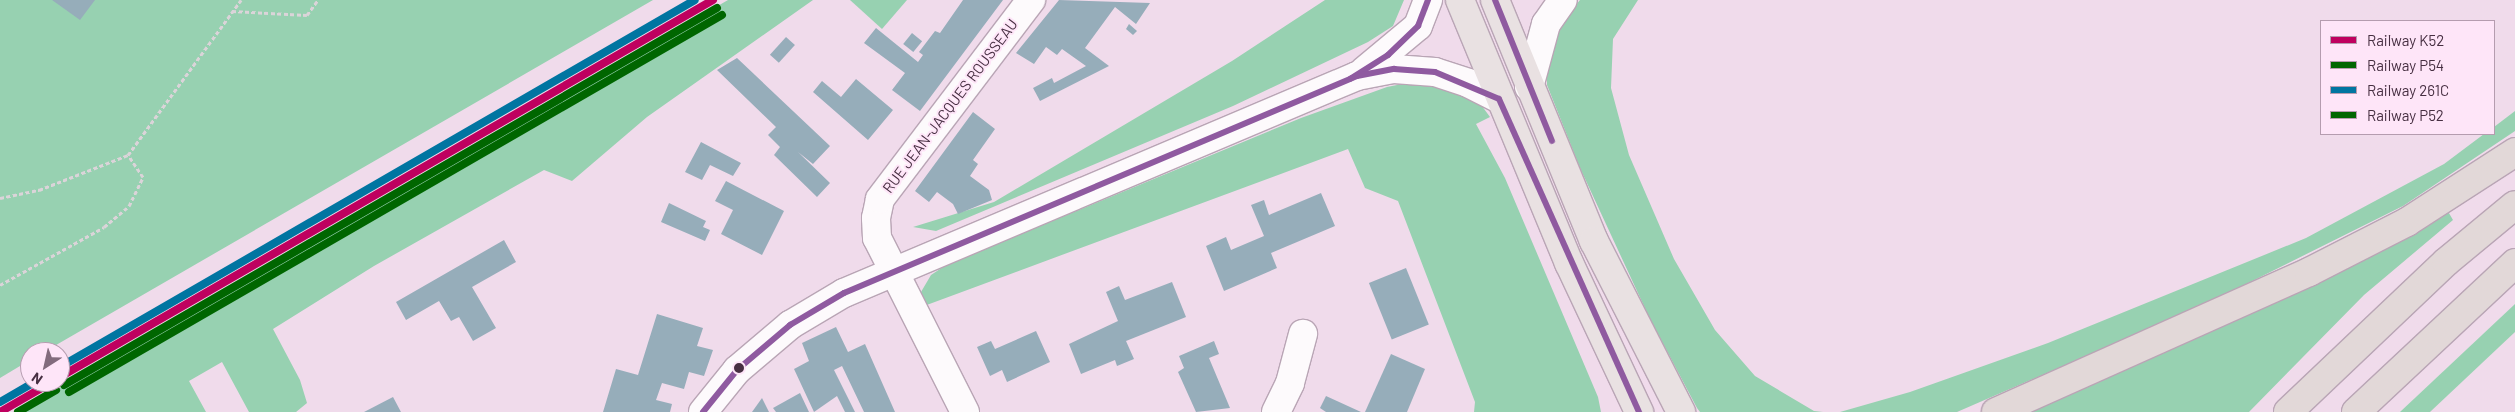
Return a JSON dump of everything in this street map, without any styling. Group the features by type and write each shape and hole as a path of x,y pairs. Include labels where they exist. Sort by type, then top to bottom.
{"highway":[{"path":"1996,412 2309,272 2407,222 2515,152"},
{"path":"2288,412 2446,262 2515,204"},
{"path":"2356,412 2515,263"}],"main road":[{"path":"1460,0 1499,99 1639,412"},
{"path":"1495,0 1594,242 1681,412"}],"street":[{"name":"RUE JEAN-JACQUES ROUSSEAU","path":"965,412 878,238 880,200 1031,0"},
{"path":"703,412 737,370 790,325 844,293 1357,76 1388,55 1418,26 1428,0"},
{"path":"1529,86 1546,24 1563,0"},
{"path":"1357,76 1394,69 1435,72 1468,83 1499,99"},
{"path":"1276,412 1290,383 1304,334"}],"path":[{"path":"0,198 39,190 128,155 241,0"},
{"path":"232,11 306,15 318,0"},
{"path":"0,285 104,227 129,206 143,177 128,155"}],"green space":[{"path":"0,0 653,0 61,342 20,342 20,366 0,378"},
{"path":"728,0 813,0 647,117 572,181 544,170 374,266 273,329 300,380 307,403 296,412 249,412 222,362 189,381 206,412 18,412 52,392 70,392 70,382"},
{"path":"850,0 907,0 882,29"},
{"path":"1325,0 1404,0 1393,26 1368,42 1233,106 936,231 913,227 994,202 1232,61"},
{"path":"1580,0 1638,0 1613,39 1611,88 1629,155 1674,259 1715,330 1755,376 1814,411 1823,412 1700,412 1697,408 1650,319 1580,168 1547,85 1546,57 1557,28"},
{"path":"1427,79 1476,98 1490,117 1476,124 1505,178 1598,397 1601,412 1474,412 1475,402 1398,201 1365,188 1348,149 924,306 921,292 931,275 946,265 1301,118 1387,87"},
{"path":"2515,111 2515,131 2403,206 2208,303 1957,412 1840,412 1910,392 2048,343 2306,238 2444,164 2483,135 2495,135 2495,126"},
{"path":"2446,208 2453,220 2364,295 2249,412 2030,412"},
{"path":"2515,304 2515,332 2430,412 2400,412"}],"building":[{"path":"52,0 95,0 80,20"},
{"path":"963,0 1003,0 920,111 892,90 905,73 864,43 876,28 918,62 923,55 919,52 935,31 940,33"},
{"path":"1059,0 1150,3 1136,24 1115,7 1085,48 1109,66 1040,101 1033,88 1052,78 1054,83 1086,66 1062,49 1057,55 1046,47 1034,64 1016,53"},
{"path":"1129,24 1137,31 1133,35 1126,29"},
{"path":"912,33 922,41 913,52 903,44"},
{"path":"786,37 795,45 779,63 770,55"},
{"path":"737,58 830,146 813,164 798,152 830,183 817,197 774,155 780,147 768,135 776,127 717,70"},
{"path":"856,79 893,110 868,140 813,92 822,81 841,97"},
{"path":"973,112 995,129 973,160 978,164 970,176 989,190 992,200 958,214 953,204 937,192 929,202 915,191"},
{"path":"701,142 741,163 733,176 710,165 702,180 685,172"},
{"path":"726,181 784,211 762,255 721,234 733,210 715,201"},
{"path":"1321,193 1335,226 1271,253 1277,268 1224,291 1206,246 1226,237 1231,250 1264,236 1251,205 1264,200 1269,215"},
{"path":"669,203 706,221 703,227 710,230 705,241 661,222"},
{"path":"504,240 516,262 472,287 496,328 473,341 459,317 451,321 439,301 406,320 396,302"},
{"path":"1406,268 1429,325 1392,340 1369,283"},
{"path":"1172,282 1186,317 1126,341 1134,359 1117,366 1115,360 1081,374 1069,344 1118,321 1106,292 1119,286 1125,300"},
{"path":"657,314 703,328 697,346 713,350 704,376 689,372 684,389 662,383 656,400 672,404 670,412 603,412 616,369 638,375"},
{"path":"836,327 848,352 865,344 895,412 864,412 842,366 834,370 855,412 845,412 837,396 814,412 794,369 809,361 802,343"},
{"path":"1036,331 1050,362 1007,382 1002,370 990,376 977,347 991,341 995,349"},
{"path":"1214,341 1219,354 1209,358 1230,408 1196,412 1178,372 1184,368 1179,356"},
{"path":"1391,354 1425,369 1407,412 1365,412"},
{"path":"800,393 809,412 776,412 773,408"},
{"path":"1326,396 1361,412 1326,412 1320,408"},
{"path":"393,397 401,412 364,412"},
{"path":"762,398 769,412 752,412"}],"rail line":[{"name":"261C","path":"70,361 695,0"},
{"name":"K52","path":"70,371 713,0"},
{"name":"P54","path":"70,382 717,8"},
{"name":"P52","path":"70,391 722,15"},
{"name":"261C","path":"0,402 20,390"},
{"name":"K52","path":"0,412 35,392"},
{"name":"P54","path":"18,412 53,392"}],"transit line":[{"path":"1350,79 1388,55 1418,26 1428,0"},
{"path":"1495,0 1552,141"},
{"path":"703,412 737,370 790,325 844,293 1357,76 1394,69 1435,72 1499,99 1639,412"}]}
